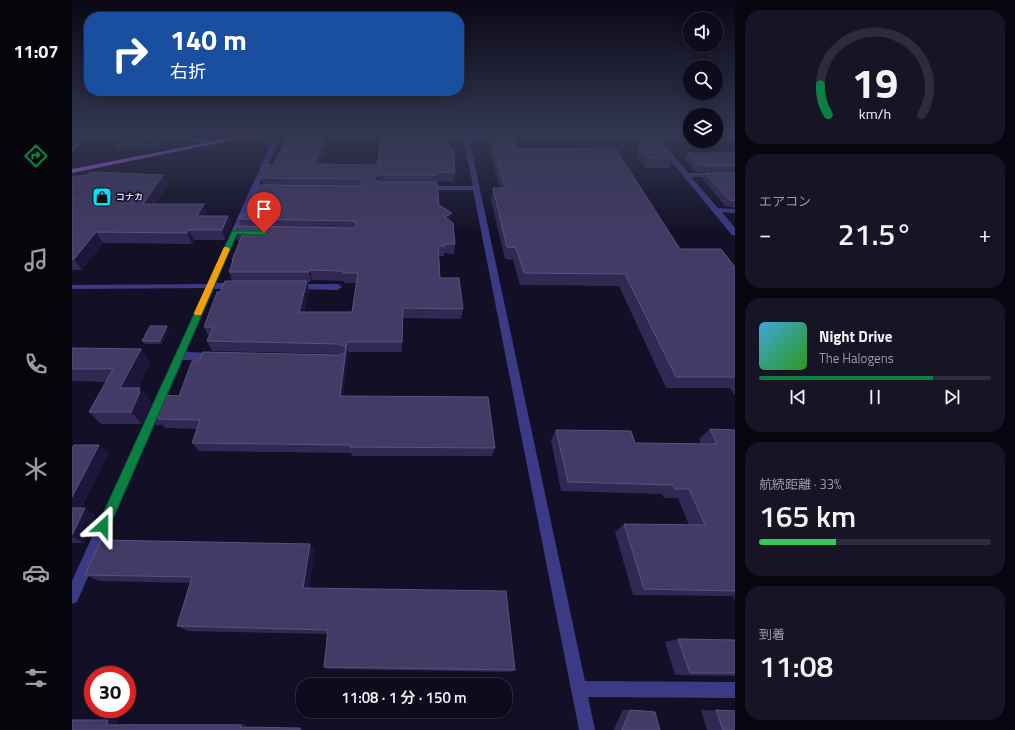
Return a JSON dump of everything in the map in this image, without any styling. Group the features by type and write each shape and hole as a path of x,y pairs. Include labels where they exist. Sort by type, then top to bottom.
{"main road":[{"path":"72,171 92,167"}],"street":[{"path":"72,597 210,286 238,232 265,167"},
{"path":"472,167 587,730"},
{"path":"680,167 735,233"},
{"path":"687,175 735,175"},
{"path":"416,188 476,188"},
{"path":"716,210 735,211"},
{"path":"210,286 248,286"},
{"path":"285,287 338,287"},
{"path":"179,356 225,357"},
{"path":"579,689 735,690"}],"lane":[{"path":"72,286 210,286"}],"building":[{"path":"266,167 455,167 455,172 436,172 436,175 379,175 374,179 379,182 437,182 439,205 452,213 445,217 453,223 455,244 438,246 440,278 459,278 463,309 403,308 402,342 347,342 346,350 344,346 339,344 207,341 213,327 204,327 217,292 220,292 225,281 307,281 299,312 352,312 358,273 310,270 309,272 229,272 232,260 244,231 233,231 236,226 353,228 358,225 353,221 239,219 240,216 245,216 258,185 358,186 363,183 358,179 261,178"},
{"path":"499,167 627,167 680,249 721,249 735,267 735,377 676,377 625,274 524,273 516,248 507,247 493,188 506,188"},
{"path":"94,172 163,175 143,204 204,204 197,216 228,216 222,230 189,230 187,233 96,232 74,259 72,259 72,202 75,199 72,199 72,176 83,176"},
{"path":"705,173 735,173 735,201 729,200"},
{"path":"150,326 167,326 160,341 142,341"},
{"path":"72,348 141,349 120,388 140,388 138,392 140,392 131,412 89,412 113,369 72,369"},
{"path":"346,350 340,396 488,397 495,448 350,447 350,445 192,443 200,420 158,419 159,416 149,416 158,395 179,396 192,361 199,361 203,352 339,355 343,354"},
{"path":"710,429 735,430 735,591 644,589 624,524 705,525 689,489 675,489 673,485 568,482 556,430 631,431 635,443 717,444"},
{"path":"74,445 99,445 72,497 72,448"},
{"path":"72,508 85,508 72,535"},
{"path":"101,540 310,544 303,588 506,591 515,670 324,667 328,630 177,626 192,577 85,575"},
{"path":"678,639 735,640 735,673 690,673"},
{"path":"630,710 655,712 660,730 622,730"},
{"path":"716,710 735,711 735,730 723,730"},
{"path":"72,720 108,720 107,725 241,725 240,727 300,728 300,730 72,730"}],"slow traffic":[{"path":"198,313 227,249"}],"place":[{"name":"コナカ","path":"102,197"}],"route":[{"path":"103,526 234,232 264,233"}]}
